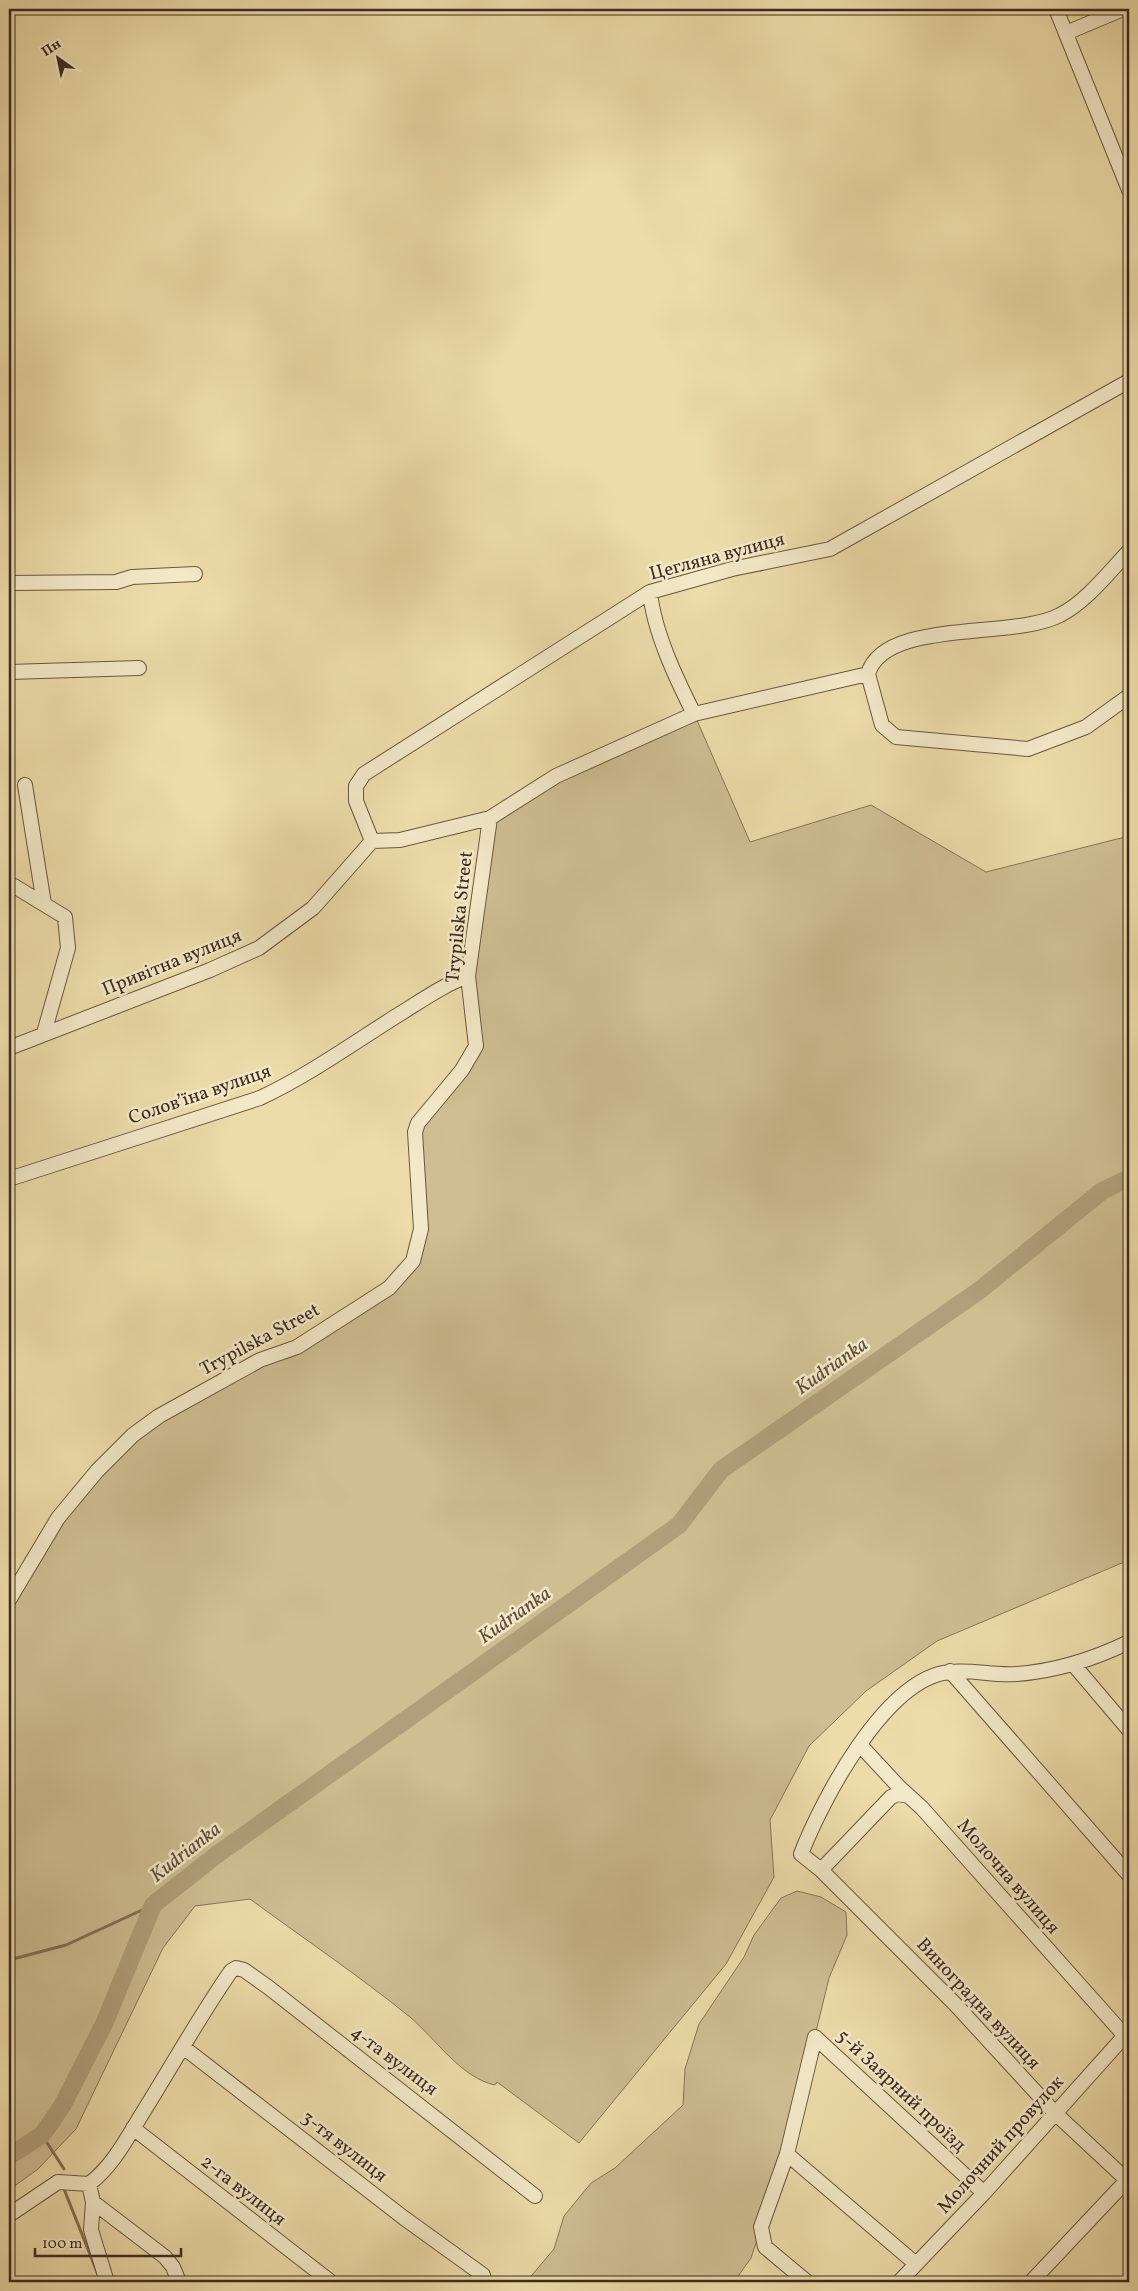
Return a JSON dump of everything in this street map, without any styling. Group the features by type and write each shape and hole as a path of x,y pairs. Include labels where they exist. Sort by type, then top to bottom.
{"street":[{"path":"1056,9 1126,174 1129,190"},
{"path":"1066,33 1123,9"},
{"name":"Цегляна вулиця","path":"372,840 356,800 356,786 364,774 526,669 650,592 732,569 830,549 1129,381"},
{"path":"1129,550 1082,599 1059,616 1007,628 915,637 885,652 871,664 868,674 882,725 896,737 1028,749 1086,727 1129,696"},
{"path":"9,583 116,582 132,577 194,574"},
{"path":"650,592 652,612 694,714"},
{"path":"9,672 139,668"},
{"path":"372,840 400,840 490,818 556,776 694,714 868,674"},
{"path":"25,785 44,904"},
{"name":"Trypilska Street","path":"9,1600 58,1518 97,1472 133,1436 159,1416 260,1360 297,1347 390,1288 413,1262 422,1229 415,1132 418,1123 462,1070 476,1046 468,976 490,818"},
{"name":"Привітна вулиця","path":"9,1048 210,970 258,948 313,908 372,840"},
{"path":"14,886 65,918 68,948 44,1033"},
{"name":"Соловʼїна вулиця","path":"9,1179 260,1098 299,1080 428,997 453,982 468,976"},
{"path":"860,1745 886,1712 907,1692 934,1675 950,1671 1016,1674 1073,1664 1129,1642"},
{"path":"1073,1664 1129,1730"},
{"path":"950,1671 1129,1875"},
{"name":"Молочна вулиця","path":"860,1745 922,1808 1127,2034"},
{"name":"Виноградна вулиця","path":"860,1745 838,1775 801,1854 821,1870 948,1998 1055,2113 1129,2180"},
{"path":"821,1870 891,1797 898,1794 909,1796"},
{"name":"4-та вулиця","path":"183,2047 228,1975 233,1969 238,1968 252,1976 535,2196"},
{"name":"Молочний провулок","path":"899,2282 984,2193 1127,2034"},
{"name":"5-й Заярний проїзд","path":"787,2154 815,2037 984,2193"},
{"path":"9,2214 58,2182 90,2184 104,2171 183,2047"},
{"name":"3-тя вулиця","path":"183,2047 404,2218 483,2275"},
{"name":"2-га вулиця","path":"133,2128 331,2282"},
{"path":"807,2282 765,2247 761,2227 787,2154 916,2264"},
{"path":"1031,2282 1129,2180"},
{"path":"90,2184 93,2202 91,2230 107,2282"},
{"path":"93,2202 165,2257 173,2267 180,2282"}],"shaded area":[{"path":"696,718 750,842 871,805 986,872 1129,836 1129,1560 937,1641 866,1691 809,1746 770,1820 774,1877 726,1964 579,2143 497,2082 495,2085 483,2081 460,2066 410,2017 390,2001 250,1899 195,1906 163,1948 76,2129 38,2169 9,2190 9,1609 61,1520 100,1474 136,1439 161,1420 262,1364 417,1264 420,1133 422,1125 481,1047 473,976 494,821 558,780"},
{"path":"797,1891 821,1897 846,1912 847,1935 829,1978 789,2143 751,2258 734,2282 526,2282 554,2249 564,2216 591,2183 615,2168 683,2105 685,2069 699,2024 744,1957 754,1935 781,1898"}],"waterway":[{"name":"Kudrianka","path":"9,2156 42,2135 62,2106 104,2024 153,1905 215,1856 679,1525 721,1470 980,1290 1102,1191 1129,1178"},
{"path":"9,1960 66,1945 153,1905"},
{"path":"42,2135 64,2169"},
{"path":"64,2189 99,2277"}]}
